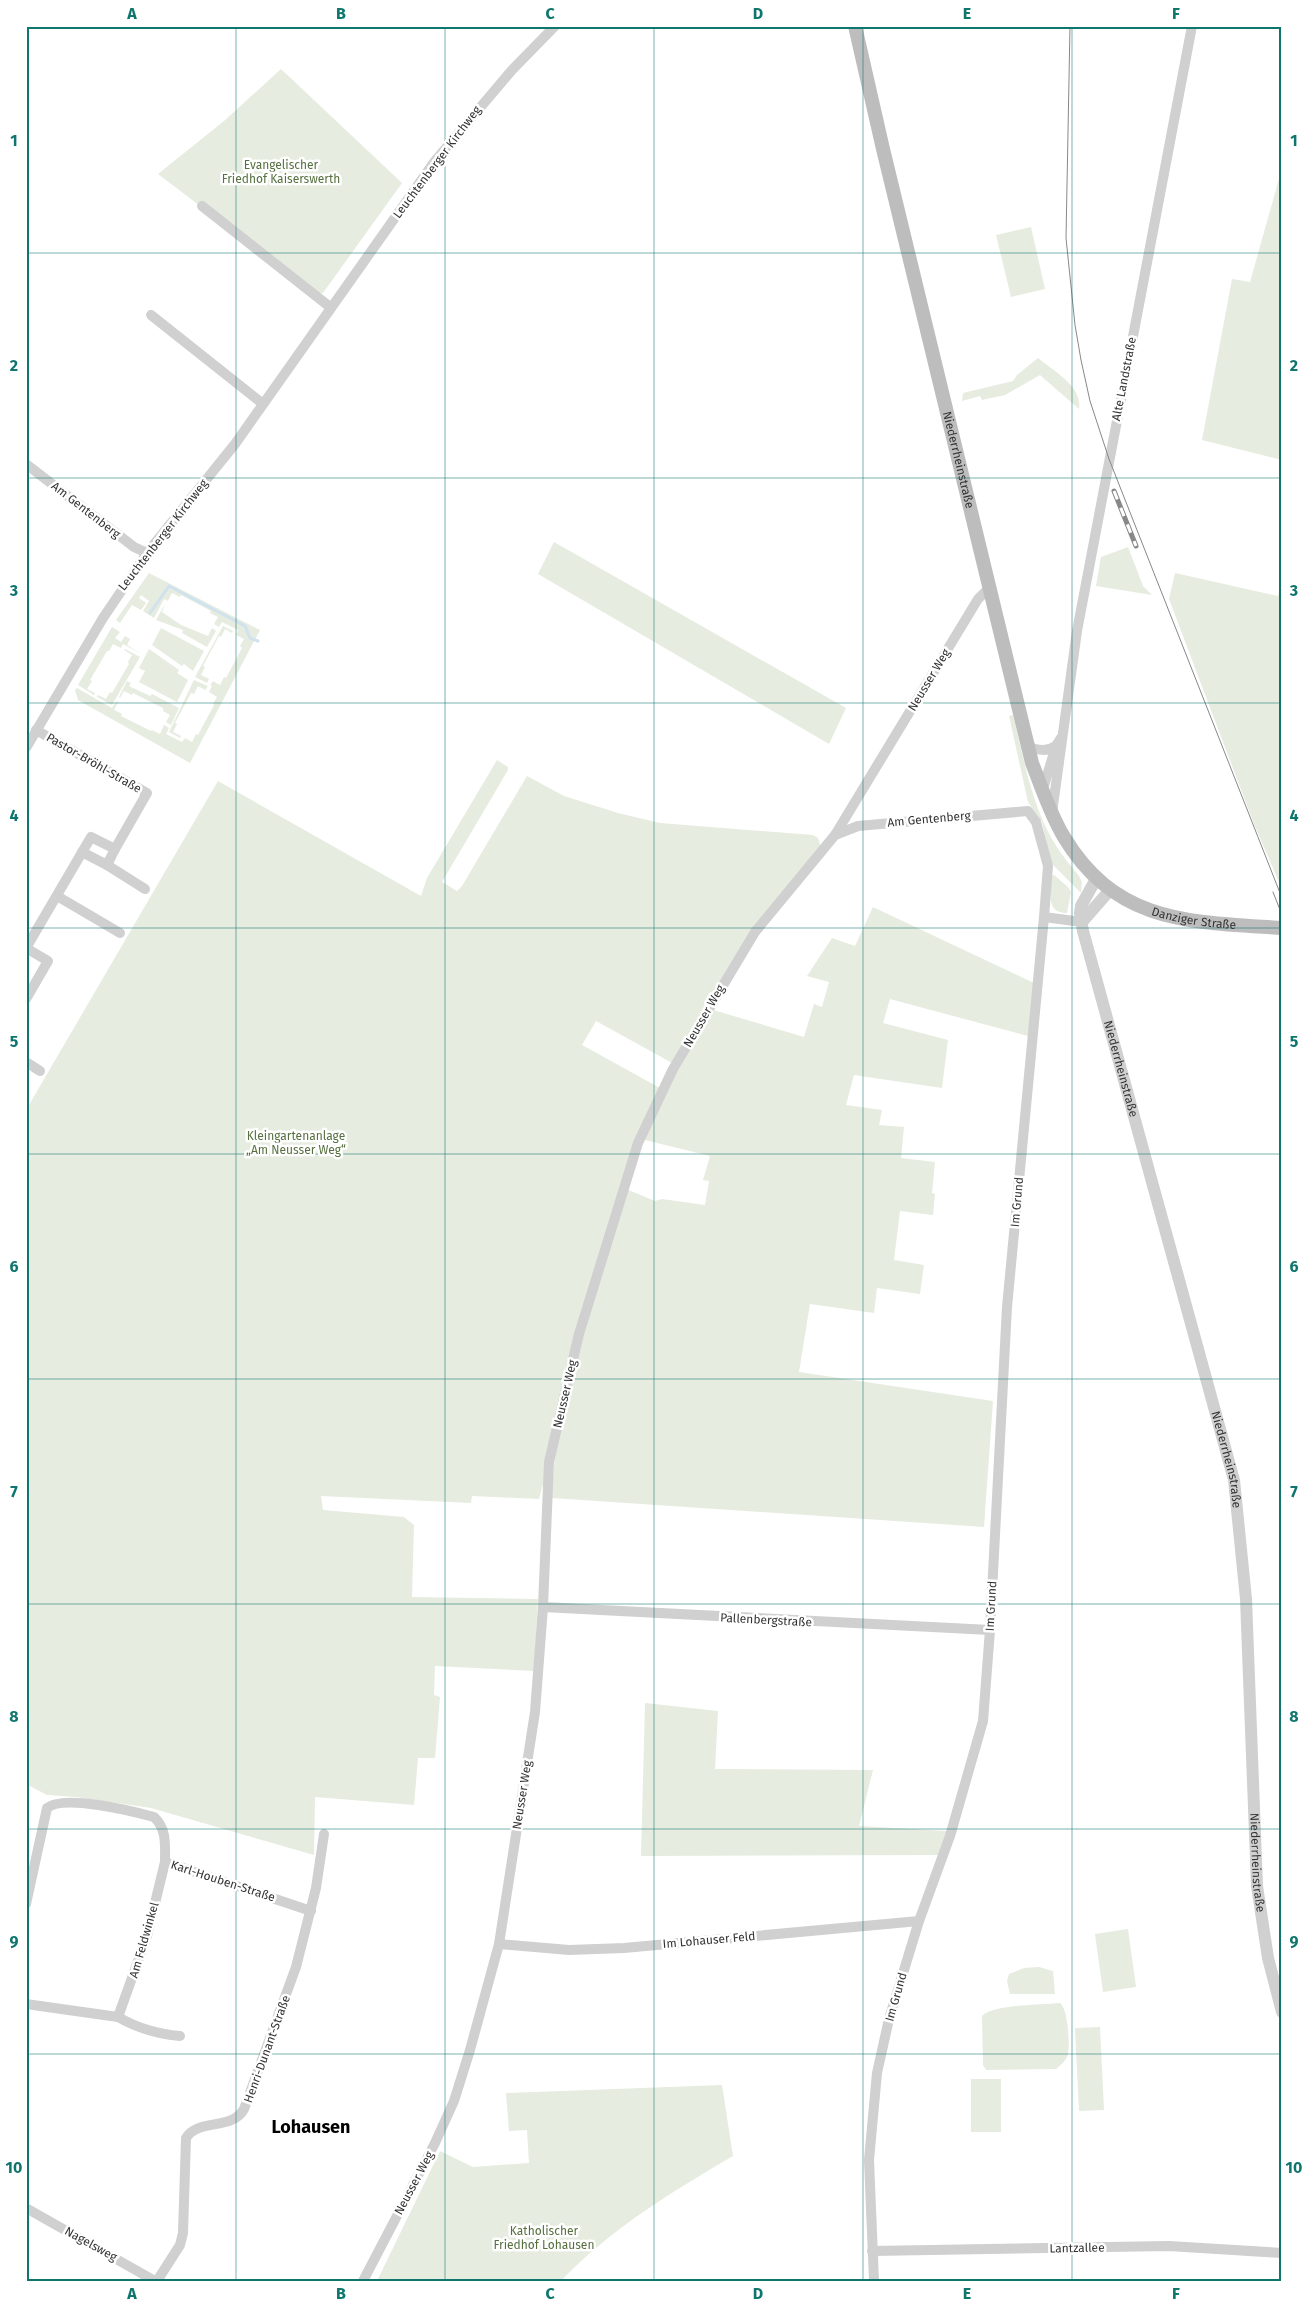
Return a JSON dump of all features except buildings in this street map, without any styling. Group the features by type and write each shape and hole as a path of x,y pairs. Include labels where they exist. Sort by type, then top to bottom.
{"main road":[{"name":"Niederrheinstraße","path":"856,26 1032,764 1052,814 1071,848 1096,879 1110,890"},
{"name":"Danziger Straße","path":"1110,890 1136,905 1160,914 1222,924 1282,928"}],"street":[{"name":"Leuchtenberger Kirchweg","path":"26,748 108,610 146,553 235,444 330,307 462,127 512,70 555,26"},
{"name":"Alte Landstraße","path":"1052,814 1077,631 1091,552 1192,26"},
{"path":"202,206 330,307"},
{"path":"151,315 263,404"},
{"name":"Am Gentenberg","path":"26,464 134,547 146,553"},
{"name":"Neusser Weg","path":"363,2281 435,2143 454,2101 499,1944 535,1712 543,1607 549,1462 579,1334 638,1143 673,1069 755,932 836,835 978,599 989,588"},
{"name":"Pastor-Bröhl-Straße","path":"36,730 147,793 107,865"},
{"name":"Alte Landstraße","path":"1043,789 1056,746 1064,732"},
{"path":"1028,748 1051,750 1056,746"},
{"name":"Am Gentenberg","path":"836,835 858,826 1025,811 1031,813 1036,822 1046,857 1048,873 1044,917"},
{"path":"26,999 48,960 26,948 91,836 115,849"},
{"path":"82,852 145,889"},
{"name":"Niederrheinstraße","path":"1096,879 1081,906 1082,922 1101,1002 1234,1480 1246,1599 1257,1886 1268,1958 1282,2012"},
{"path":"1044,917 1082,922 1110,890"},
{"path":"57,896 120,933"},
{"name":"Im Grund","path":"874,2281 869,2160 877,2073 889,2019 919,1921 950,1836 983,1721 990,1630 1007,1307 1044,917"},
{"path":"26,1062 40,1071"},
{"name":"Pallenbergstraße","path":"543,1607 990,1630"},
{"name":"Karl-Houben-Straße","path":"26,1904 44,1815 52,1804 70,1802 154,1816 161,1823 164,1832 166,1862 311,1911"},
{"name":"Henri-Dunant-Straße","path":"156,2281 180,2245 183,2233 186,2138 194,2130 234,2121 242,2112 292,1980 311,1911 324,1834"},
{"name":"Am Feldwinkel","path":"118,2017 134,1977 147,1936 166,1862"},
{"name":"Im Lohauser Feld","path":"499,1944 570,1950 624,1948 919,1921"},
{"path":"26,2004 118,2017 150,2029 157,2034 180,2036"},
{"name":"Nagelsweg","path":"26,2208 156,2281"},
{"name":"Lantzallee","path":"872,2251 1169,2246 1282,2253"}],"green space":[{"name":"Evangelischer Friedhof Kaiserswerth","path":"281,69 402,183 323,293 316,294 158,174 224,121"},
{"path":"1282,168 1282,460 1202,440 1232,279 1250,282"},
{"path":"1031,227 1045,289 1011,297 996,235"},
{"path":"1038,358 1072,386 1079,401 1079,409 1040,375 1005,395 982,400 980,396 962,401 963,393 1013,381 1017,375"},
{"path":"554,542 846,708 829,744 538,574"},
{"path":"1128,547 1143,586 1152,595 1096,586 1101,557"},
{"path":"149,573 260,630 190,763 78,700 75,690 77,688 112,708 117,701 114,710 122,714 121,716 151,731 160,734 164,725 169,728 166,734 182,742 185,738 192,742 196,734 198,735 217,697 209,692 212,686 210,685 213,681 220,685 224,677 226,678 242,648 240,646 244,639 236,635 238,630 222,622 219,627 214,624 218,617 210,613 211,611 181,595 180,597 172,593 168,601 164,599 154,618 143,611 149,601 141,595 139,598 146,603 141,610 132,605 120,623 116,620"},
{"path":"1175,573 1278,596 1282,581 1282,889 1254,824 1169,599"},
{"path":"165,604 162,612 181,625 208,636 212,628 216,631 207,647 182,633 183,630 156,620"},
{"path":"223,626 233,631 232,633 225,629 221,637 219,636 203,666 205,667 201,675 209,679 207,683 195,677"},
{"path":"112,627 120,632 115,638 121,642 125,636 130,639 127,645 141,654 123,644 121,648 113,644 90,680 92,681 87,689 95,693 94,695 78,685"},
{"path":"161,628 204,651 193,671 184,664 182,666 152,645"},
{"path":"125,649 140,657 112,705 97,697 98,695 106,699 110,692 112,693 129,664 128,662 132,655"},
{"path":"149,649 179,670 177,673 188,680 177,702 139,682 145,671 139,668"},
{"path":"194,680 208,686 205,690 198,686 194,694 191,693 175,723 177,724 173,732 181,736 180,738 169,732"},
{"path":"127,681 131,683 129,686 150,696 152,694 179,708 171,725 166,722 170,715 163,711 163,708 133,693 132,695 124,691 119,697"},
{"path":"1013,715 1028,778 1038,810 1055,844 1079,876 1082,882 1081,893 1051,863 1042,822 1028,802 1009,716"},
{"name":"Kleingartenanlage „Am Neusser Weg“","path":"497,760 508,767 508,770 442,882 457,891 462,886 527,776 564,796 618,813 660,823 813,835 818,838 821,847 751,930 674,1064 596,1021 582,1045 660,1088 635,1146 539,1499 472,1496 471,1503 321,1496 323,1510 404,1517 414,1525 412,1597 538,1599 534,1671 435,1666 434,1695 440,1697 435,1758 418,1758 414,1805 315,1797 314,1855 151,1808 76,1797 47,1795 26,1784 26,1110 218,781 421,896 427,878"},
{"path":"1054,875 1071,892 1067,913 1060,912 1052,906 1051,889 1052,876"},
{"path":"873,907 1034,983 1028,1036 890,999 883,1023 948,1040 942,1088 854,1075 846,1105 882,1110 879,1125 904,1127 901,1158 935,1162 932,1193 935,1194 933,1215 900,1211 894,1260 924,1265 920,1294 877,1288 874,1313 810,1304 799,1372 993,1401 984,1527 552,1498 555,1459 569,1381 579,1342 626,1189 655,1201 662,1199 705,1205 709,1181 703,1180 710,1156 641,1139 710,1009 804,1037 814,1004 822,1007 829,982 807,976 832,938 855,946"},
{"path":"645,1703 718,1711 715,1769 873,1770 859,1826 947,1831 939,1855 641,1856"},
{"path":"1128,1929 1136,1987 1103,1992 1095,1934"},
{"path":"1039,1967 1053,1971 1055,1994 1010,1994 1007,1981 1009,1974 1024,1968"},
{"path":"1060,2003 1063,2006 1067,2019 1069,2049 1065,2060 1060,2066 1056,2069 986,2070 983,2065 982,2016 988,2012 1007,2007"},
{"path":"1100,2027 1104,2110 1079,2111 1075,2028"},
{"path":"971,2079 1001,2079 1001,2132 971,2132"},
{"name":"Katholischer Friedhof Lohausen","path":"722,2085 733,2156 642,2212 580,2262 561,2281 377,2281 440,2151 473,2167 529,2163 527,2130 509,2131 506,2093"}],"waterway":[{"path":"150,613 169,586 245,626 250,638 258,641"}],"tram line":[{"path":"1070,26 1066,238 1075,325 1090,401 1109,459 1282,898"},
{"path":"1273,892 1282,915"}],"railway":[{"path":"1114,491 1136,546"}],"district":[{"name":"Lohausen","path":"311,2127"}]}
